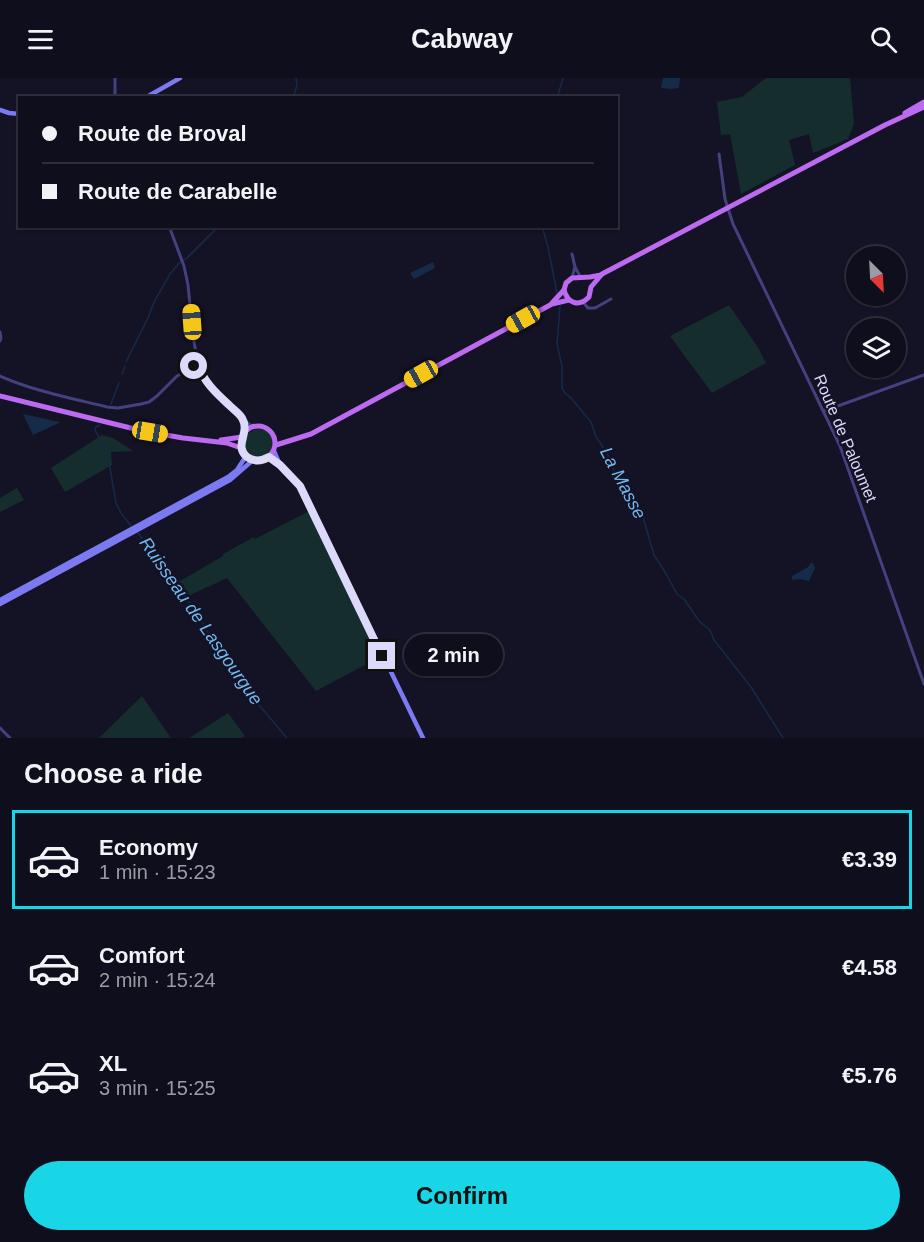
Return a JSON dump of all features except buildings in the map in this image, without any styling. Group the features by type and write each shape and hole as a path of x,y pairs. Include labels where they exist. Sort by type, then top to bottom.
{"main road":[{"path":"148,96 180,78"},
{"path":"552,304 572,278 603,274 885,125 924,102"},
{"path":"885,125 924,107"},
{"path":"0,110 18,114"},
{"path":"591,287 603,274"},
{"path":"564,290 569,300 575,303 583,302 591,294 591,287 582,277"},
{"path":"244,435 242,448 246,456 259,461 269,457 275,448 311,434 552,304 569,300"},
{"path":"0,396 143,431 227,443 242,448"},
{"path":"210,441 244,435 255,426 267,428 275,437 275,448 280,465"},
{"path":"275,437 294,439"},
{"path":"0,602 228,477 237,470 246,456"},
{"path":"269,457 293,477 304,492 423,738"},
{"path":"0,602 230,480 253,460"}],"street":[{"path":"115,78 115,96"},
{"name":"Route de Paloumet","path":"719,154 727,209 840,446 924,684"},
{"path":"170,228 184,266 188,285 198,365 206,382 243,419 255,426"},
{"path":"572,254 577,272 582,277"},
{"path":"572,278 575,267"},
{"path":"583,302 588,308 594,308 611,299"},
{"path":"0,332 0,341"},
{"path":"0,376 38,389 118,408 149,402 177,376 198,365"},
{"path":"824,411 924,375"},
{"path":"243,419 244,435"},
{"path":"0,728 10,738"}],"green space":[{"path":"766,78 850,78 854,124 848,139 813,153 809,134 789,140 795,165 741,194 730,134 721,135 717,102 742,97"},
{"path":"729,305 766,363 712,393 670,336"},
{"path":"259,429 269,434 274,444 269,454 259,459 249,454 244,444 249,434"},
{"path":"102,435 113,438 133,451 111,452 112,465 65,492 51,468"},
{"path":"17,488 24,500 0,512 0,498"},
{"path":"311,510 382,656 316,691 227,578 186,597 175,584 254,537 255,539"},
{"path":"142,696 171,738 99,738"},
{"path":"228,713 245,736 242,738 189,738"}],"water":[{"path":"663,78 680,78 679,88 661,88"},
{"path":"433,262 435,268 414,279 410,273"},
{"path":"23,414 59,422 59,423 33,435"},
{"path":"811,563 815,568 809,581 792,580 792,576"}],"waterway":[{"name":"Ruisseau de Lasgourgue","path":"294,96 297,85 296,78"},
{"name":"La Masse","path":"558,96 563,78"},
{"name":"Ruisseau de Lasgourgue","path":"183,261 217,228"},
{"name":"La Masse","path":"543,228 557,293"},
{"name":"Ruisseau de Lasgourgue","path":"126,362 154,302 170,274 180,262"},
{"name":"La Masse","path":"560,306 557,344 562,366 562,388 591,422 596,437 607,453 619,482 643,517 654,555 677,594 684,599 699,621 710,630 714,640 751,687 783,738"},
{"name":"Ruisseau de Lasgourgue","path":"122,374 125,366"},
{"name":"Ruisseau de Lasgourgue","path":"111,404 119,383"},
{"name":"Ruisseau de Lasgourgue","path":"100,425 95,430 107,451 116,503 131,526"},
{"name":"Ruisseau de Lasgourgue","path":"138,533 184,594 227,665 287,738"}],"route":[{"path":"194,366 198,365 206,382 243,419 245,432 241,443 246,456 259,461 269,457 292,476 304,492 382,656"}]}
